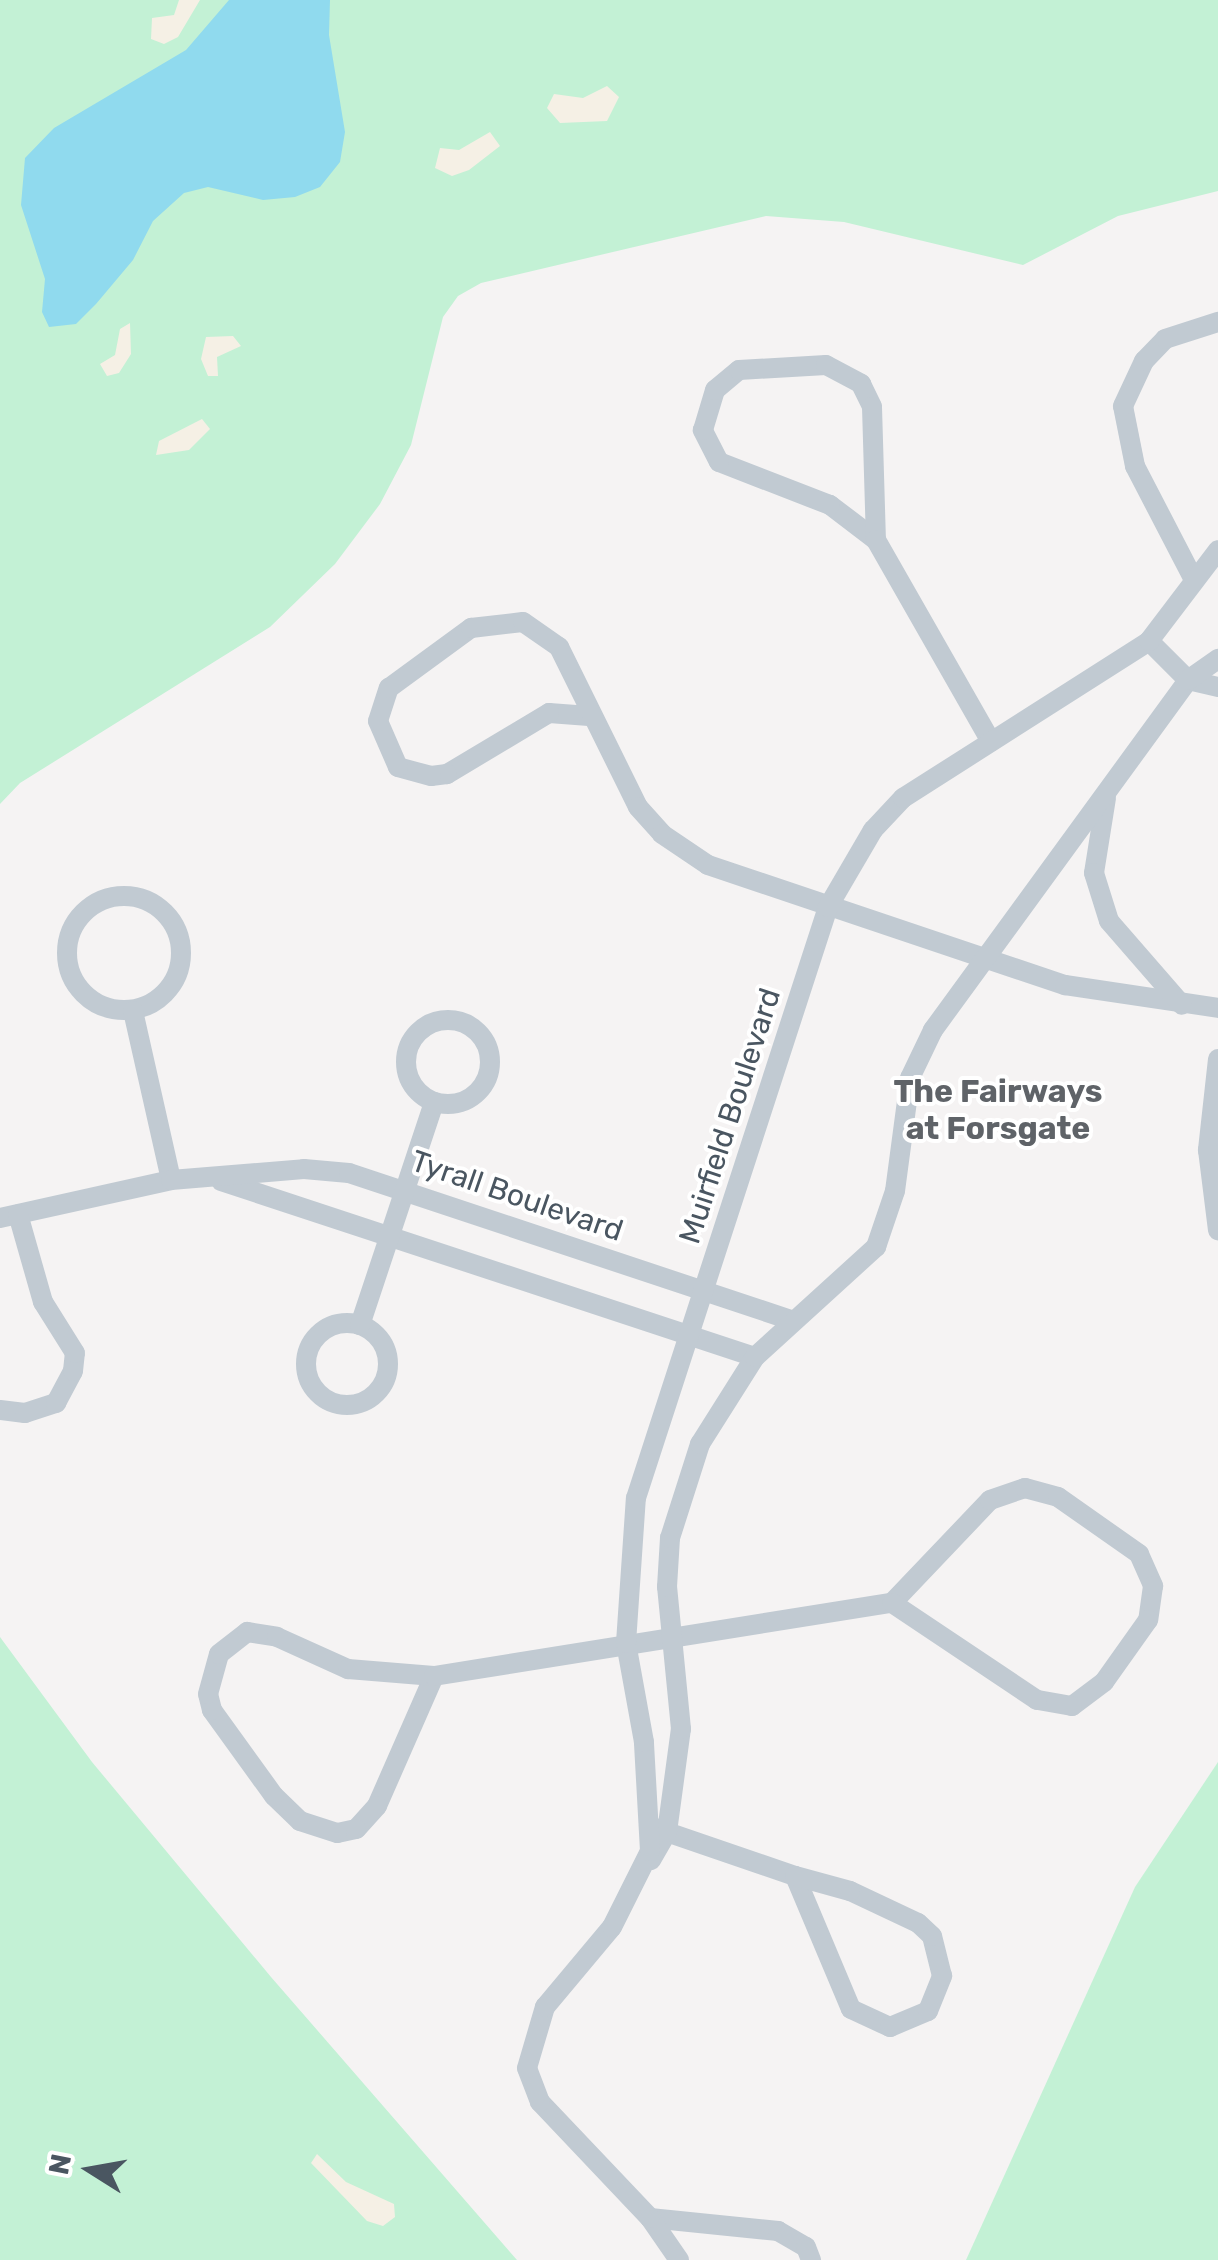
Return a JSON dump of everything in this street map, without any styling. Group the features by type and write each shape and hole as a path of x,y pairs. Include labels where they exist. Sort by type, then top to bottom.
{"street":[{"path":"1194,580 1135,466 1123,406 1144,361 1165,339 1218,322"},
{"path":"876,540 872,407 862,384 826,365 739,370 715,390 703,430 719,462 830,505 876,540 991,742"},
{"name":"Muirfield Boulevard","path":"658,1829 626,1642 630,1528 688,1334 828,907 873,830 903,798 1150,641 1218,550"},
{"path":"588,716 549,713 447,774 430,776 398,767 387,753 378,721 390,688 471,628 502,620 522,622 559,648 620,777 662,834 708,865 1065,985 1218,1008"},
{"path":"1150,641 1188,680 1218,687"},
{"name":"Muirfield Boulevard","path":"679,2260 650,2218 540,2102 527,2068 545,2006 612,1927 644,1869 658,1829 680,1728 671,1637 674,1515 700,1444 755,1356 792,1320 863,1265 876,1246 896,1191 918,1058 983,958 1110,783 1188,680 1218,659"},
{"path":"1110,783 1094,873 1109,921 1182,1005"},
{"path":"112,896 156,904 181,941 173,985 133,1011 93,1002 68,966 76,922 112,896"},
{"path":"133,1011 170,1180"},
{"path":"458,1020 485,1039 490,1071 471,1098 434,1102 412,1084 407,1052 426,1025 458,1020"},
{"path":"1217,1221 1208,1150 1218,1059"},
{"path":"360,1325 408,1190 434,1102"},
{"name":"Tyrall Boulevard","path":"0,1410 25,1413 56,1403 74,1371 75,1353 43,1302 9,1216 170,1180 304,1169 408,1190 792,1320"},
{"name":"Tyrall Boulevard","path":"215,1179 755,1356"},
{"path":"360,1325 384,1346 386,1377 364,1401 333,1402 310,1382 308,1350 329,1326 360,1325"},
{"path":"434,1676 376,1806 356,1829 336,1833 308,1826 274,1796 212,1710 208,1694 219,1654 246,1632 265,1632 348,1669 434,1676 626,1642 892,1603 990,1500 1025,1488 1058,1497 1139,1554 1154,1586 1148,1620 1104,1682 1072,1706 1037,1700 892,1603"},
{"path":"658,1829 850,1891 918,1922 932,1936 942,1976 928,2012 890,2027 851,2009 795,1876"},
{"path":"650,2218 778,2230 806,2247 811,2260"}],"green space":[{"path":"0,0 1218,0 1218,191 1118,216 1023,265 844,222 766,216 481,283 458,296 443,317 411,445 380,504 335,564 270,627 20,783 0,804"},
{"path":"0,1637 92,1762 271,1977 517,2260 0,2260"},
{"path":"1218,1762 1218,2260 966,2260 1135,1887"}],"sand":[{"path":"179,0 200,0 178,37 164,44 151,39 152,18 174,15"},
{"path":"607,86 619,97 607,121 560,123 547,108 554,94 583,98"},
{"path":"490,132 500,146 469,170 452,176 435,168 440,148 459,150"},
{"path":"130,323 131,354 119,373 107,376 100,364 115,355 120,329"},
{"path":"233,336 241,346 217,357 218,376 208,376 201,359 206,337"},
{"path":"202,419 210,429 189,450 156,455 159,441"},
{"path":"317,2154 346,2182 394,2204 395,2217 383,2226 367,2221 311,2163"}],"water":[{"path":"229,0 330,0 329,35 345,132 340,162 320,187 295,197 263,200 208,187 184,193 153,221 133,260 76,324 49,327 42,312 45,279 21,205 25,158 54,128 186,50"}],"district":[{"name":"The Fairways at Forsgate","path":"998,1110"}]}
